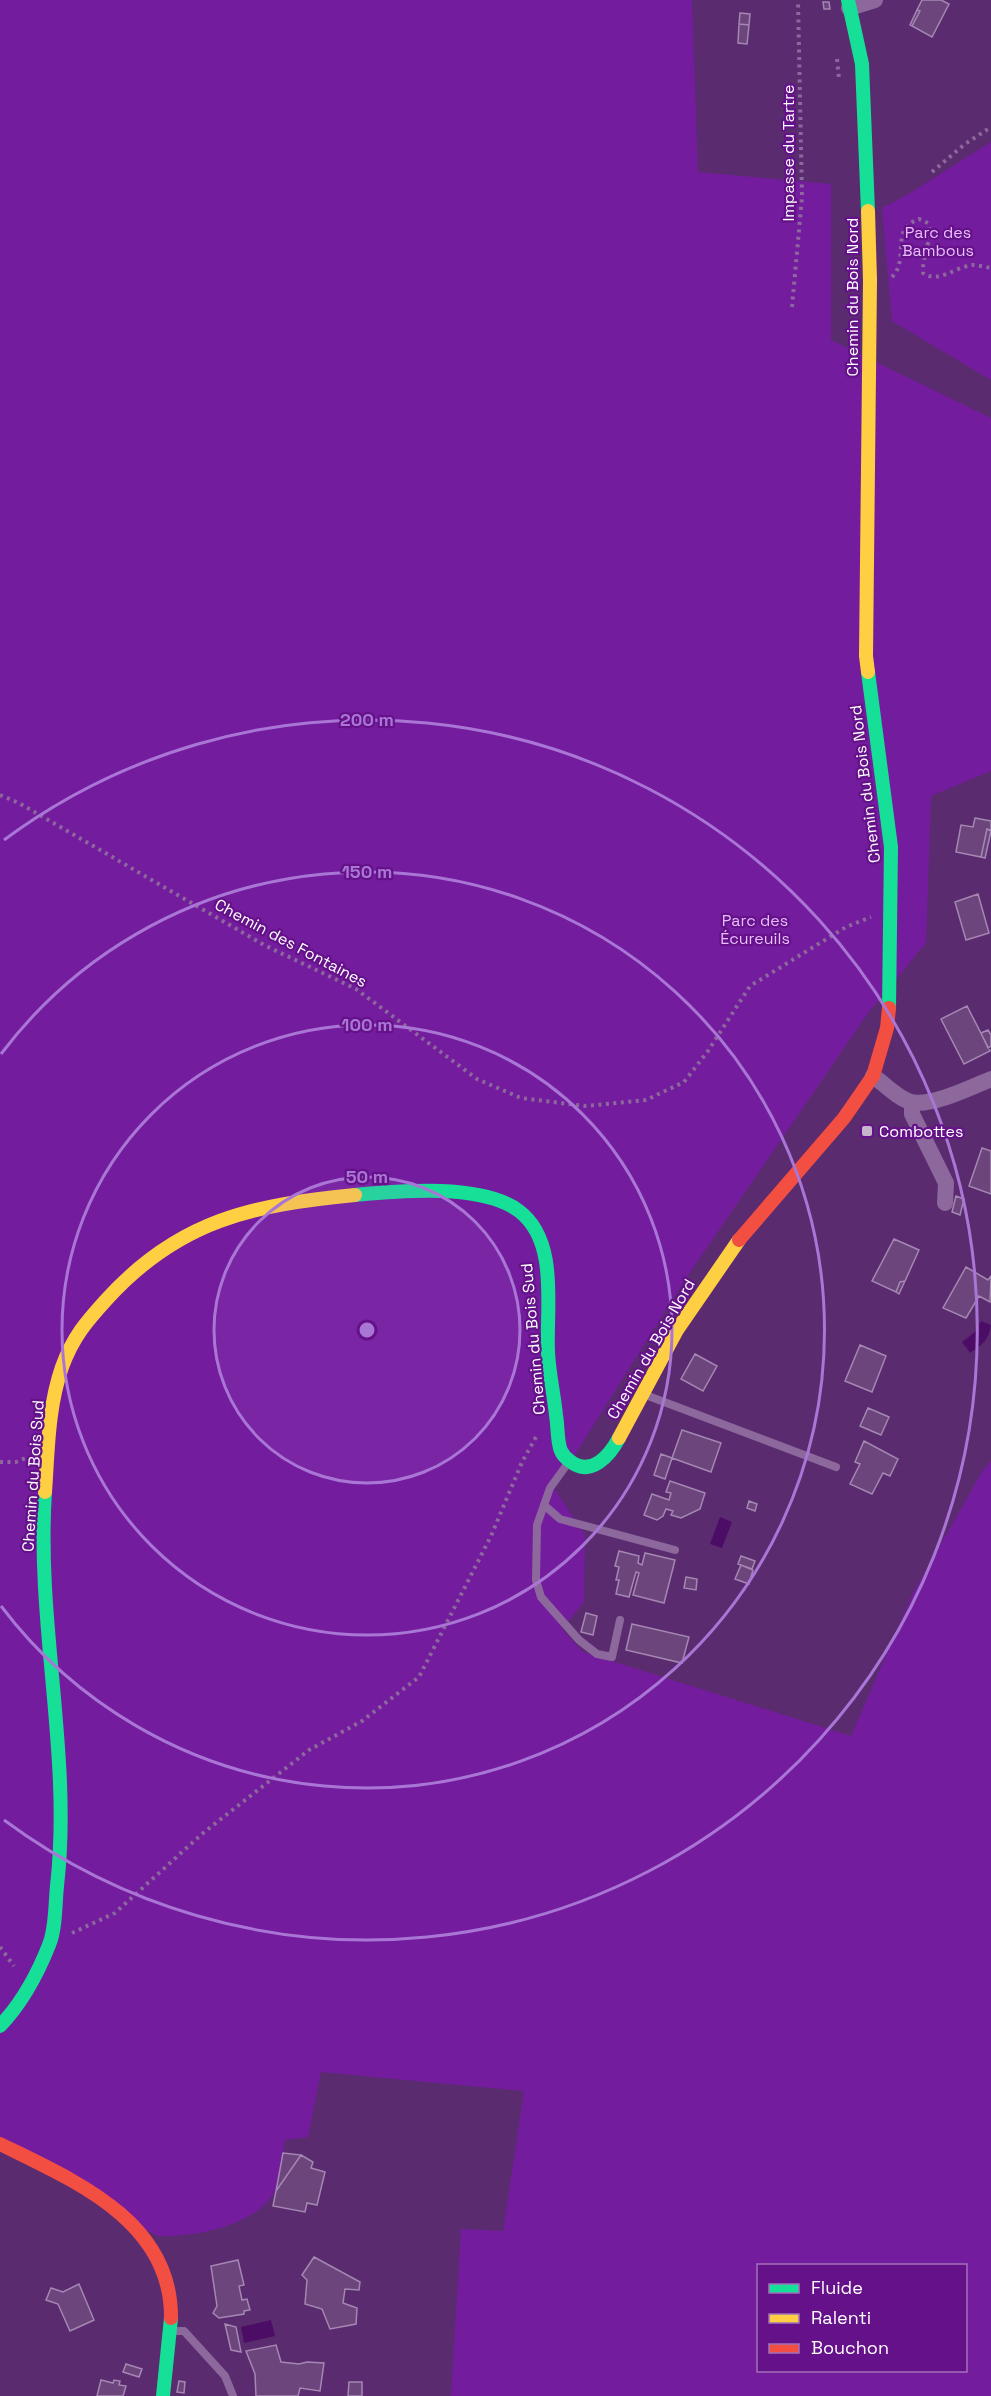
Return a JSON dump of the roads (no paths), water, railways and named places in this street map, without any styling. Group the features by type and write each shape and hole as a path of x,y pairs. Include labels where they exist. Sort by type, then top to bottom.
{"street":[{"path":"849,4 875,0"},
{"name":"Chemin du Bois Nord","path":"565,1457 577,1467 588,1468 602,1462 612,1451 677,1330 715,1274 745,1232 844,1118 873,1076 887,1028 891,992 891,847 866,656 870,280 862,64 849,4"},
{"path":"873,1076 899,1096 912,1102 934,1100 991,1078"},
{"path":"912,1102 912,1114 946,1183 945,1203"},
{"name":"Chemin du Bois Sud","path":"0,2026 12,2013 29,1985 50,1943 59,1867 61,1785 44,1562 44,1510 51,1410 62,1367 78,1331 117,1288 156,1253 209,1224 242,1212 303,1200 404,1191 460,1193 496,1198 519,1211 536,1229 542,1247 548,1280 548,1353 565,1457"},
{"path":"0,2144 100,2196 130,2222 152,2247 166,2275 172,2299 163,2396"}],"lane":[{"path":"643,1394 836,1467"},
{"path":"565,1457 550,1488 537,1525 536,1580 541,1597 579,1640 597,1654 612,1657 620,1620"},
{"path":"544,1505 560,1518 675,1550"},
{"path":"170,2331 184,2331 225,2376 233,2396"}],"place":[{"name":"Combottes","path":"867,1131"}],"park label":[{"name":"Parc des Bambous","path":"938,241"},
{"name":"Parc des Écureuils","path":"755,929"}]}
